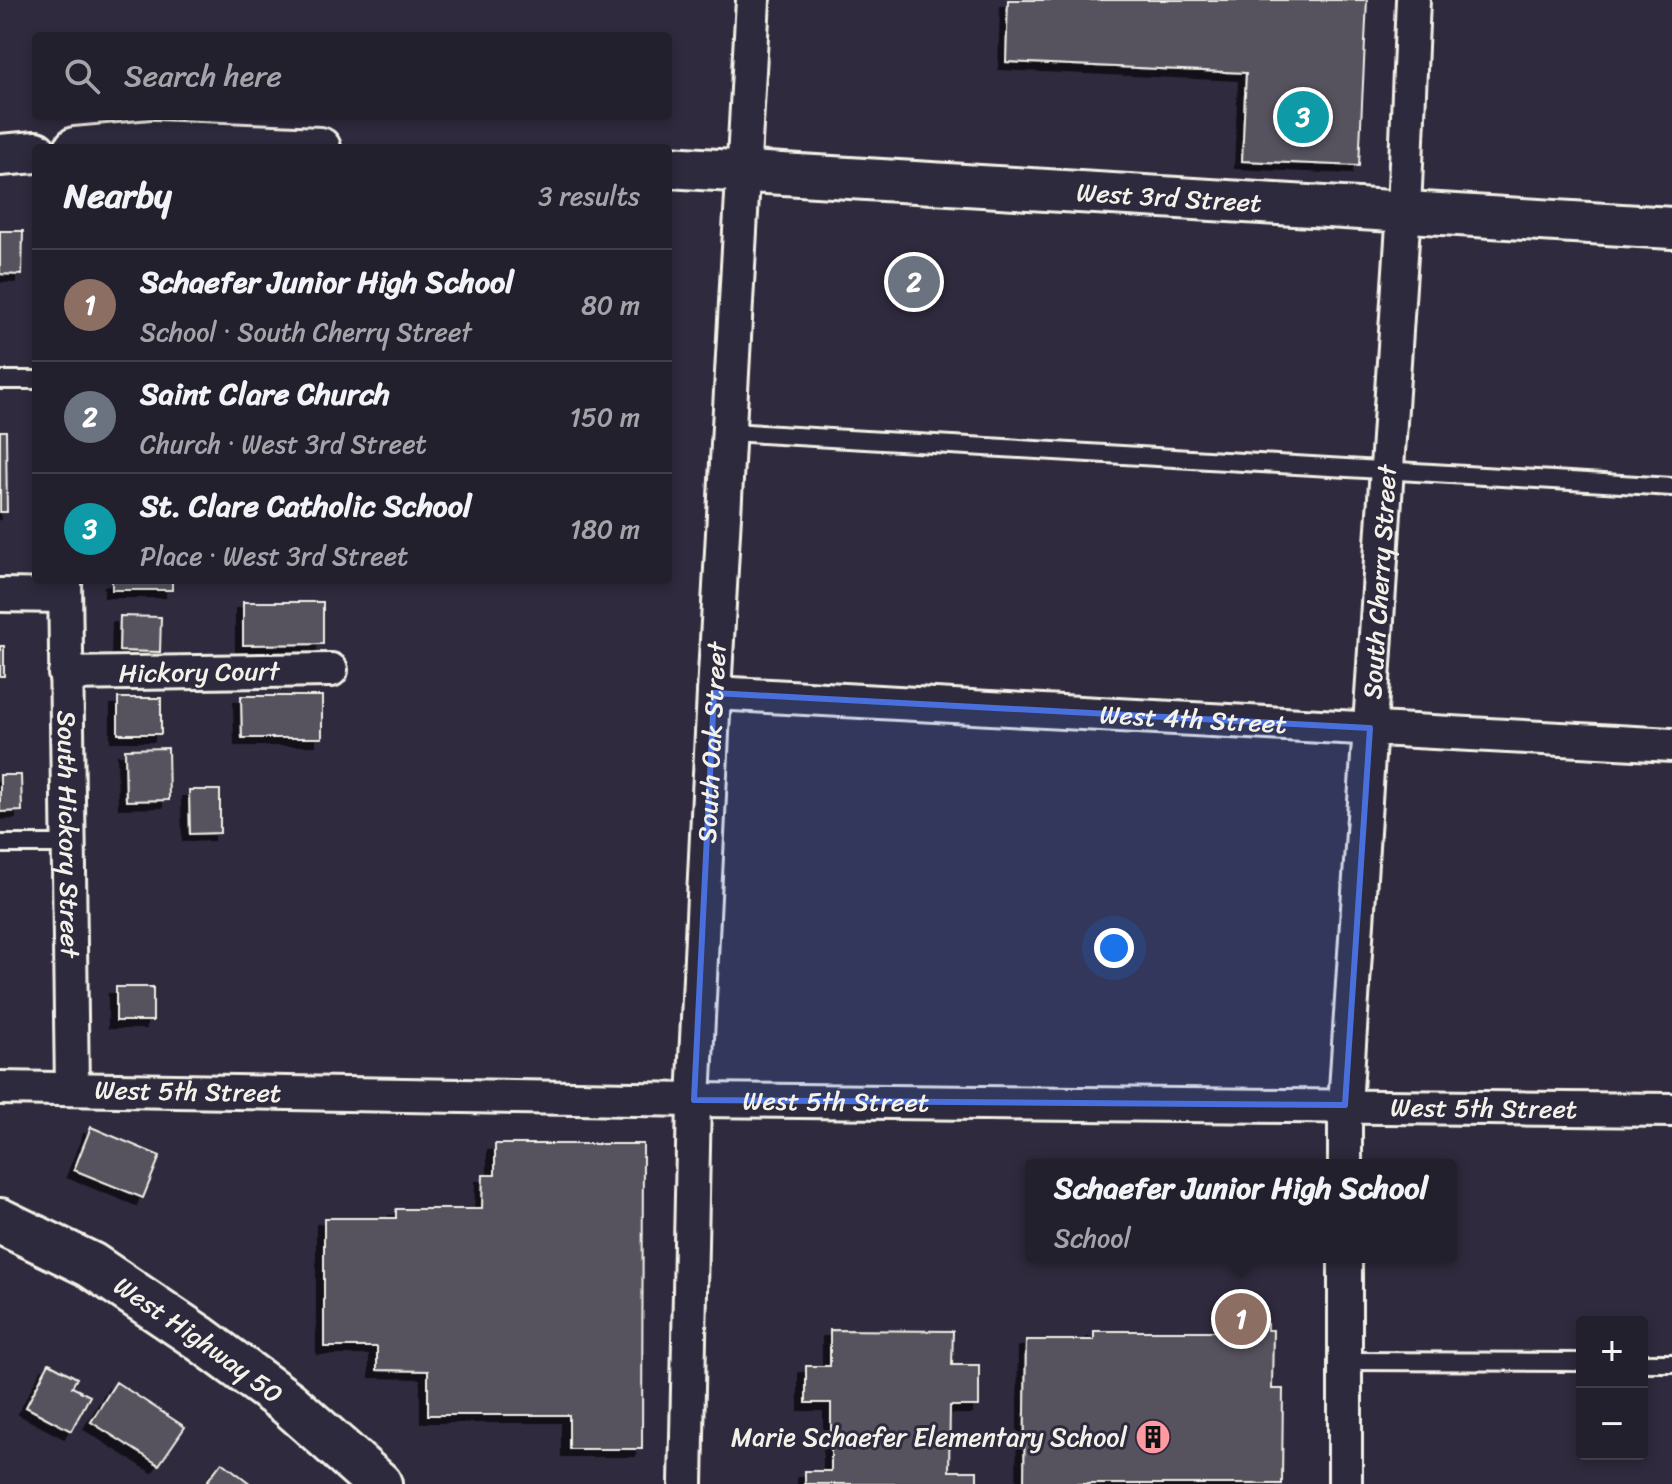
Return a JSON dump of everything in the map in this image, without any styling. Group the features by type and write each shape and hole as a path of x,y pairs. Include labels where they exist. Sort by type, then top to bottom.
{"main road":[{"name":"West Highway 50","path":"0,1221 91,1265 198,1337 288,1403 379,1484"}],"street":[{"name":"South Oak Street","path":"686,1484 694,1100 753,0"},
{"name":"South Cherry Street","path":"1345,1159 1345,1105 1404,210 1413,0"},
{"path":"120,144 153,141 225,144"},
{"path":"0,155 32,152"},
{"name":"West 3rd Street","path":"672,167 1672,228"},
{"path":"0,595 65,588"},
{"name":"South Hickory Street","path":"65,588 72,1088"},
{"name":"Hickory Court","path":"65,674 331,670"},
{"name":"West 4th Street","path":"714,693 1672,745"},
{"name":"West 5th Street","path":"0,1088 694,1100 1672,1110"},
{"path":"1345,1263 1345,1484"}],"lane":[{"path":"0,380 32,380"},
{"path":"729,432 1672,487"},
{"path":"0,844 67,844"},
{"path":"1345,1361 1576,1362"},
{"path":"1648,1363 1672,1363"}],"highlighted area":[{"path":"714,693 1370,728 1345,1105 694,1100"}],"building":[{"path":"1008,0 1367,0 1359,166 1242,161 1246,73 1006,62"},
{"path":"0,231 23,231 22,275 0,274"},
{"path":"0,431 6,431 7,512 0,512"},
{"path":"112,584 172,584 172,590 112,590"},
{"path":"243,602 323,602 323,644 243,645"},
{"path":"120,616 161,617 160,652 119,651"},
{"path":"0,646 4,646 4,676 0,676"},
{"path":"241,696 322,696 322,738 242,738"},
{"path":"118,698 161,698 161,734 118,734"},
{"path":"168,748 169,800 126,801 125,749"},
{"path":"0,775 21,775 22,811 0,812"},
{"path":"189,790 220,790 220,833 190,834"},
{"path":"116,987 153,987 153,1021 116,1021"},
{"path":"91,1127 160,1156 143,1198 74,1170"},
{"path":"495,1144 643,1144 642,1449 569,1449 569,1415 428,1415 428,1371 377,1370 377,1347 324,1347 324,1218 396,1218 396,1209 482,1209 483,1175 495,1175"},
{"name":"Marie Schaefer Elementary School","path":"1230,1319 1267,1319 1267,1330 1273,1330 1272,1389 1283,1389 1282,1484 1024,1484 1026,1340 1094,1340 1094,1331 1230,1331"},
{"name":"Marie Schaefer Elementary School","path":"830,1330 953,1331 952,1365 979,1365 979,1406 950,1406 949,1471 977,1471 977,1484 805,1484 805,1471 831,1471 831,1403 806,1403 806,1366 830,1366"},
{"path":"49,1363 77,1378 72,1387 90,1396 71,1431 26,1407"},
{"path":"116,1382 185,1427 159,1465 91,1422"},
{"path":"222,1462 251,1484 205,1484"}],"place":[{"name":"St. Clare Catholic School","path":"1303,117"},
{"name":"Saint Clare Church","path":"914,282"},
{"name":"Schaefer Junior High School","path":"1241,1319"},
{"name":"Marie Schaefer Elementary School","path":"1153,1437"}]}
